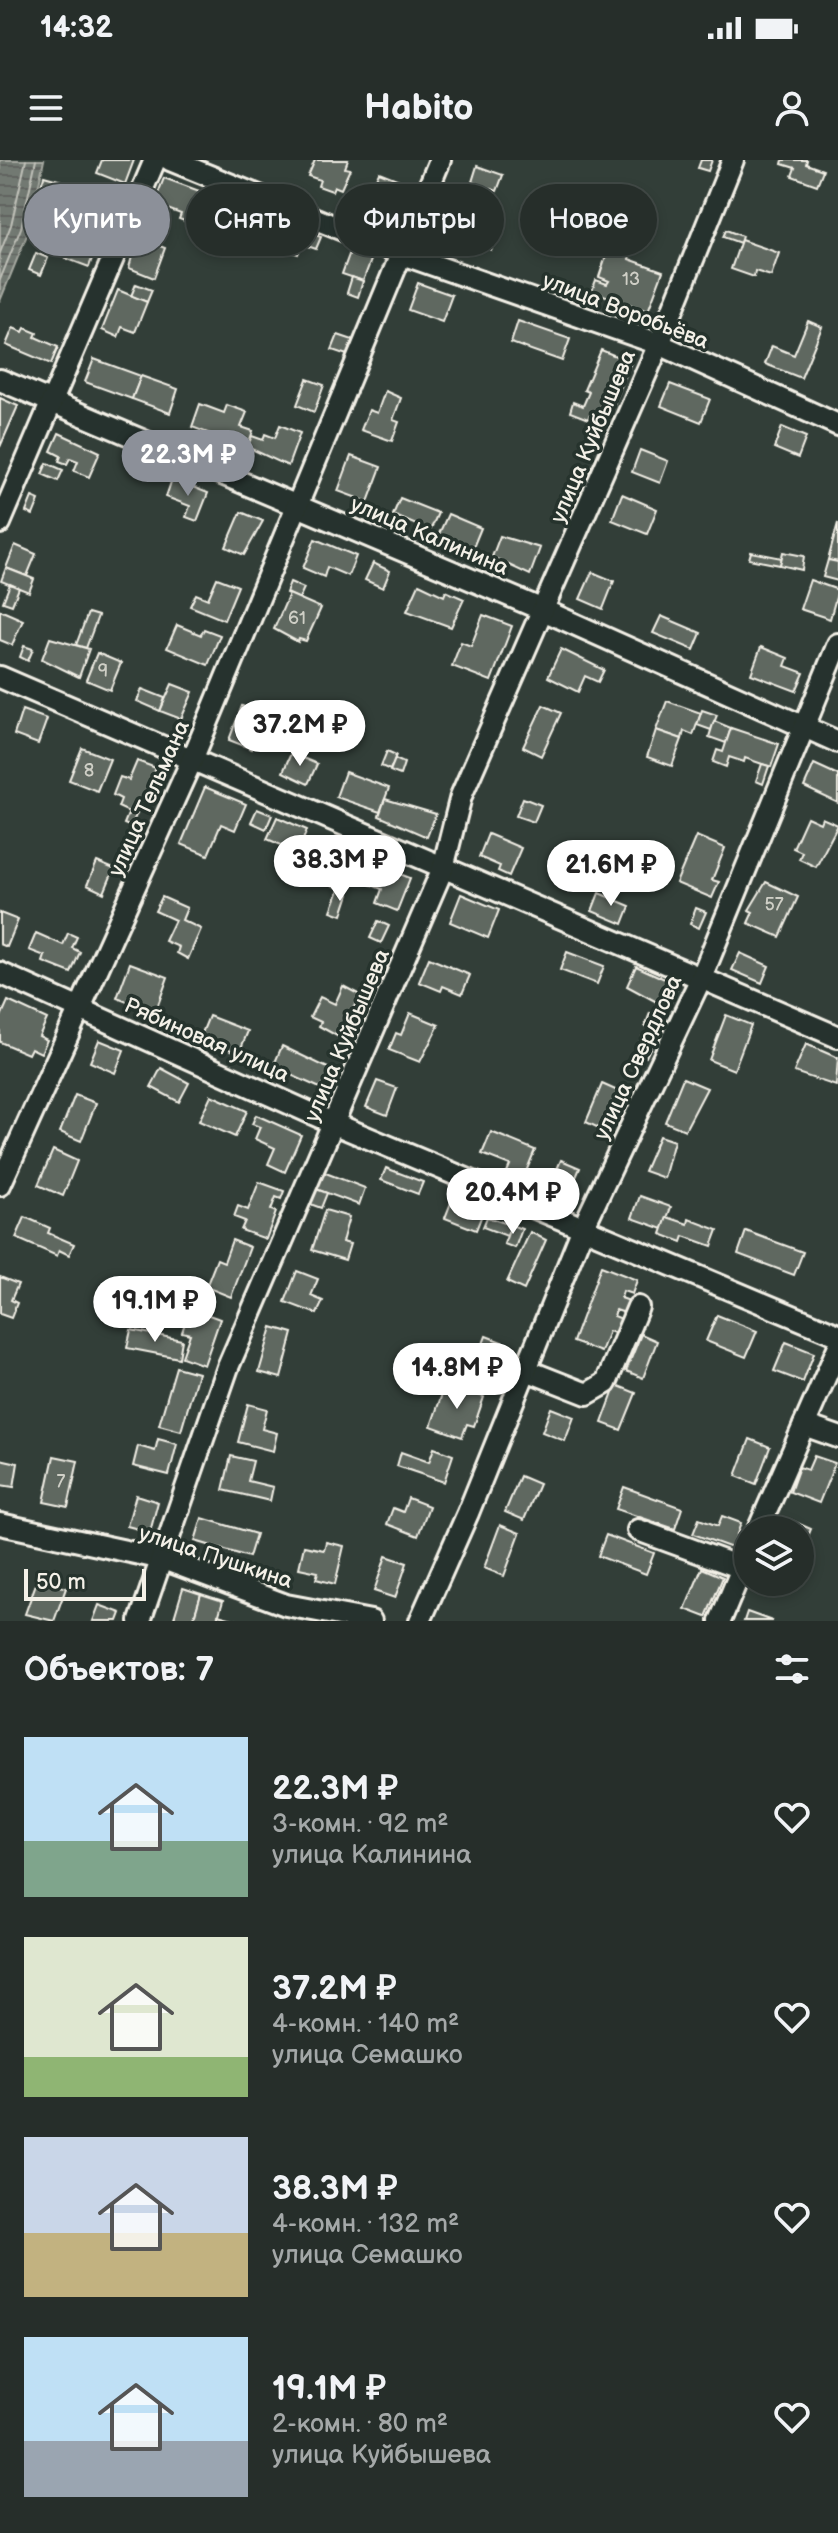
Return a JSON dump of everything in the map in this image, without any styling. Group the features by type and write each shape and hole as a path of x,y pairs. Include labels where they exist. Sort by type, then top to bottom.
{"street":[{"path":"0,523 155,160"},
{"name":"улица Воробьёва","path":"170,160 335,227"},
{"name":"улица Тельмана","path":"430,184 440,160"},
{"name":"улица Куйбышева","path":"140,1621 228,1367 443,868 461,796 659,344 733,160"},
{"name":"улица Тельмана","path":"0,1185 192,760 401,256"},
{"name":"улица Воробьёва","path":"408,256 659,344 838,425"},
{"name":"улица Калинина","path":"0,380 300,505 838,742"},
{"name":"улица Свердлова","path":"420,1621 583,1228 702,976 838,644"},
{"path":"0,677 838,1037"},
{"name":"Рябиновая улица","path":"0,973 335,1124 838,1335"},
{"path":"526,1370 587,1394 606,1383 638,1307"},
{"path":"764,1516 838,1348"},
{"path":"804,1425 838,1437"},
{"name":"улица Пушкина","path":"0,1524 163,1559 286,1605 371,1621"},
{"path":"638,1530 734,1558"},
{"path":"720,1621 734,1587"}],"water":[{"path":"0,160 44,160 39,184 24,184 24,242 0,301"}],"building":[{"path":"102,160 134,160 125,184 97,173"},
{"path":"315,160 348,160 345,168 350,169 343,184 335,184 332,191 319,186 320,180 308,176"},
{"path":"701,160 712,160 708,171 698,168"},
{"path":"783,160 807,160 806,164 823,170 817,185 792,176 795,168 782,164"},
{"path":"477,166 503,175 500,184 472,182"},
{"path":"379,172 402,181 401,184 374,184"},
{"path":"44,176 69,183 69,184 42,184"},
{"path":"164,178 186,186 186,222 179,219 181,214 170,210 170,184 162,184"},
{"path":"726,230 742,236 740,243 723,237"},
{"path":"741,240 779,253 771,276 755,271 754,277 731,269"},
{"path":"35,256 48,258 41,275 29,270"},
{"path":"66,256 93,256 89,267"},
{"path":"132,256 162,256 154,278 129,268"},
{"path":"349,256 371,260 363,281 342,274"},
{"path":"606,256 630,256 629,259 663,271 648,311 592,291 596,280 607,284 609,281 599,277"},
{"path":"352,277 363,281 358,297 347,293"},
{"path":"418,283 452,295 442,322 408,310"},
{"path":"136,284 152,290 147,302 131,296"},
{"path":"118,290 147,302 135,332 122,327 118,337 102,330"},
{"path":"518,321 570,339 562,361 511,343"},
{"path":"808,321 822,327 801,378 765,364 772,346 794,355"},
{"path":"13,328 23,332 25,328 37,333 35,337 58,347 51,364 6,345"},
{"path":"338,335 356,341 350,356 332,350"},
{"path":"601,350 631,362 607,421 590,414 588,419 570,412 573,402 583,406 589,392 584,390"},
{"path":"94,359 141,376 132,399 85,382"},
{"path":"141,376 178,389 170,413 132,399"},
{"path":"307,379 324,385 314,412 297,405"},
{"path":"670,384 710,399 701,422 661,406"},
{"path":"385,391 401,398 393,420 399,422 392,441 361,430 369,410 377,413"},
{"path":"0,398 18,406 0,447"},
{"path":"200,404 224,413 227,405 247,412 241,427 253,431 248,445 232,439 227,452 212,447 216,436 192,427"},
{"path":"280,425 300,433 288,466 247,447 252,436 263,440 265,434 275,438"},
{"path":"782,427 806,437 798,458 774,448"},
{"path":"59,433 100,452 89,477 74,471 78,461 70,458 67,464 59,461 61,456 51,451"},
{"path":"640,450 668,461 660,483 632,472"},
{"path":"351,456 381,467 368,502 338,491"},
{"path":"47,463 63,470 58,481 42,474"},
{"path":"172,479 208,493 197,521 186,517 190,506 166,497"},
{"path":"622,494 657,509 647,534 612,520"},
{"path":"32,497 39,500 33,515 26,512"},
{"path":"400,498 438,513 430,531 393,515"},
{"path":"241,512 263,521 244,555 226,547"},
{"path":"448,514 481,528 472,550 438,536"},
{"path":"838,523 838,562 828,560"},
{"path":"500,536 540,548 530,575 492,557"},
{"path":"315,539 356,556 348,576 327,567 324,577 303,568"},
{"path":"15,545 36,554 27,576 6,568"},
{"path":"751,552 782,558 780,565 749,559"},
{"path":"783,552 804,556 802,570 780,565"},
{"path":"828,560 838,562 838,581 823,577"},
{"path":"373,563 390,571 383,588 365,580"},
{"path":"6,568 34,579 29,592 1,581"},
{"path":"592,572 614,581 603,609 580,599"},
{"path":"217,578 238,586 224,620 190,606 196,594 208,599"},
{"path":"810,580 838,590 830,619 800,609"},
{"path":"290,582 304,588 299,599 286,593"},
{"path":"10,584 19,588 12,605 3,602"},
{"path":"419,584 444,596 446,591 464,599 451,627 407,611"},
{"path":"289,594 321,608 306,641 299,639 298,642 274,629"},
{"path":"0,610 23,620 12,645 0,640"},
{"path":"88,613 98,616 86,648 76,645"},
{"path":"483,615 512,626 491,681 452,666 461,642 471,646"},
{"path":"661,616 701,633 694,650 653,633"},
{"path":"177,625 201,635 204,629 220,635 208,665 167,648"},
{"path":"50,638 89,649 79,677 42,659"},
{"path":"24,646 33,649 28,661 20,657"},
{"path":"761,647 788,658 785,666 804,673 796,691 751,674"},
{"path":"561,649 604,670 598,682 585,676 578,692 548,677"},
{"path":"97,653 121,663 110,690 86,680"},
{"path":"172,684 193,692 181,719 160,711"},
{"path":"142,689 165,698 160,711 137,701"},
{"path":"667,701 701,713 693,735 684,731 682,739 656,730"},
{"path":"543,705 561,713 541,756 523,747"},
{"path":"242,706 265,715 252,749 229,740"},
{"path":"22,710 47,719 38,744 14,735"},
{"path":"702,710 717,715 711,730 697,725"},
{"path":"714,721 731,728 726,743 709,737"},
{"path":"731,728 779,744 771,767 745,758 744,762 729,757 726,767 713,762 717,750 723,752"},
{"path":"656,730 682,739 672,766 647,757"},
{"path":"330,733 340,737 334,751 324,747"},
{"path":"82,748 110,759 97,791 69,780"},
{"path":"387,751 396,755 390,770 381,766"},
{"path":"291,753 317,764 308,784 283,772"},
{"path":"395,759 404,763 400,775 390,771"},
{"path":"137,761 156,768 131,827 124,824 129,812 118,807 121,799 113,795 120,777 129,780"},
{"path":"762,764 769,766 763,784 756,781"},
{"path":"814,764 838,775 838,803 804,787"},
{"path":"345,772 389,788 380,812 336,797"},
{"path":"205,787 246,804 235,830 221,824 208,855 181,844"},
{"path":"523,798 541,805 534,822 516,816"},
{"path":"385,799 436,814 427,837 379,816"},
{"path":"257,809 272,815 266,829 251,822"},
{"path":"277,817 307,830 298,852 267,839"},
{"path":"807,817 820,823 822,818 838,825 816,867 799,859 802,852 793,848"},
{"path":"488,834 521,848 509,876 498,871 500,866 479,857"},
{"path":"696,836 725,848 712,880 719,882 712,898 676,883"},
{"path":"318,841 357,858 343,890 304,873"},
{"path":"363,859 410,878 397,911 377,903 382,889 356,879"},
{"path":"97,862 114,869 104,893 87,885"},
{"path":"766,882 798,897 780,937 748,923 753,912 749,910"},
{"path":"339,890 349,894 342,915 331,911"},
{"path":"599,893 630,906 623,924 592,911"},
{"path":"461,894 499,910 488,938 450,922"},
{"path":"162,897 187,908 182,920 201,929 188,959 177,953 179,947 165,941 175,920 155,911"},
{"path":"696,908 706,912 699,928 690,924"},
{"path":"0,913 18,920 7,947 0,944"},
{"path":"378,921 389,926 381,943 370,938"},
{"path":"36,933 63,945 68,933 77,937 72,948 80,952 71,973 43,962 45,956 29,950"},
{"path":"567,952 604,966 597,984 560,970"},
{"path":"740,953 769,966 762,983 732,970"},
{"path":"429,958 470,975 462,994 443,986 441,991 419,982"},
{"path":"130,963 168,977 155,1013 117,998"},
{"path":"636,966 678,985 668,1008 627,986"},
{"path":"343,986 360,995 339,1037 310,1017 320,997 335,1004"},
{"path":"8,1001 47,1019 39,1036 47,1040 41,1053 31,1048 28,1054 0,1042 0,1019"},
{"path":"410,1013 439,1025 420,1062 389,1050 396,1033 401,1035"},
{"path":"650,1013 663,1019 657,1031 645,1026"},
{"path":"726,1015 751,1025 734,1070 709,1060"},
{"path":"209,1016 248,1031 239,1053 200,1038"},
{"path":"642,1037 653,1042 646,1057 635,1052"},
{"path":"99,1040 124,1050 115,1073 90,1062"},
{"path":"806,1044 838,1058 836,1086 794,1072"},
{"path":"282,1046 330,1069 325,1083 320,1088 273,1067"},
{"path":"161,1068 189,1083 179,1102 151,1087"},
{"path":"683,1078 707,1088 685,1130 665,1122"},
{"path":"377,1081 397,1088 387,1115 366,1107"},
{"path":"602,1084 620,1092 603,1130 586,1122"},
{"path":"75,1095 96,1103 81,1141 60,1132"},
{"path":"211,1095 247,1111 235,1137 199,1121"},
{"path":"256,1115 301,1135 285,1172 268,1164 275,1148 255,1139 260,1127 252,1124"},
{"path":"491,1132 535,1150 521,1184 505,1177 510,1165 482,1154"},
{"path":"659,1136 674,1141 664,1178 644,1171"},
{"path":"53,1150 77,1161 63,1196 38,1185"},
{"path":"561,1160 580,1168 570,1191 551,1183"},
{"path":"386,1168 423,1182 418,1194 381,1180"},
{"path":"323,1172 365,1188 359,1205 316,1189"},
{"path":"259,1182 284,1191 281,1199 276,1197 271,1210 276,1212 266,1239 241,1230 245,1221 234,1217 238,1206 248,1210"},
{"path":"316,1189 327,1193 321,1208 310,1204"},
{"path":"454,1195 485,1207 476,1230 445,1218"},
{"path":"640,1196 671,1207 663,1229 632,1218"},
{"path":"325,1210 349,1217 342,1242 350,1244 345,1260 312,1250"},
{"path":"25,1217 50,1228 48,1233 74,1244 69,1255 59,1250 57,1256 16,1238"},
{"path":"487,1217 511,1225 507,1236 483,1227"},
{"path":"667,1217 688,1224 689,1219 718,1230 712,1246 684,1236 682,1242 661,1234"},
{"path":"511,1225 522,1229 515,1248 504,1244"},
{"path":"746,1231 803,1252 794,1275 738,1254"},
{"path":"530,1232 546,1240 524,1290 507,1282"},
{"path":"232,1240 250,1247 231,1297 206,1287 217,1259 224,1262"},
{"path":"601,1266 637,1280 632,1294 623,1291 621,1298 630,1301 625,1313 616,1310 614,1316 622,1319 617,1334 609,1331 601,1352 573,1342"},
{"path":"297,1271 318,1279 311,1296 323,1301 317,1314 285,1302"},
{"path":"0,1277 18,1284 11,1300 17,1303 11,1318 0,1314"},
{"path":"190,1308 220,1319 204,1365 182,1357 190,1334 182,1332"},
{"path":"717,1315 757,1331 746,1357 706,1341"},
{"path":"272,1327 293,1333 281,1378 259,1372"},
{"path":"131,1330 182,1340 179,1358 127,1348"},
{"path":"641,1334 657,1341 643,1378 626,1371"},
{"path":"486,1336 507,1344 493,1381 472,1373"},
{"path":"786,1342 814,1353 803,1382 774,1371"},
{"path":"176,1367 198,1373 181,1431 159,1425"},
{"path":"616,1385 636,1393 621,1430 602,1423"},
{"path":"453,1386 484,1397 474,1426 467,1424 462,1437 431,1426 443,1391 451,1394"},
{"path":"248,1404 267,1409 262,1429 277,1433 273,1451 238,1442"},
{"path":"551,1408 574,1417 565,1441 542,1432"},
{"path":"158,1439 177,1444 169,1475 133,1466 138,1446 155,1451"},
{"path":"750,1439 770,1447 756,1484 736,1476"},
{"path":"434,1448 453,1455 444,1482 397,1466 401,1452 429,1462"},
{"path":"54,1456 78,1461 68,1507 44,1502"},
{"path":"231,1456 253,1461 248,1481 273,1487 270,1501 223,1490"},
{"path":"814,1456 835,1463 819,1503 790,1492 799,1467 808,1470"},
{"path":"0,1459 18,1463 14,1487 0,1485"},
{"path":"520,1476 539,1484 524,1520 505,1512"},
{"path":"624,1487 682,1508 675,1529 616,1509"},
{"path":"136,1495 158,1502 150,1532 127,1526"},
{"path":"408,1498 429,1506 418,1536 387,1524 393,1508 403,1512"},
{"path":"722,1516 734,1520 732,1548 693,1534 699,1519 718,1526"},
{"path":"202,1518 256,1534 249,1557 195,1541"},
{"path":"500,1525 520,1533 504,1576 484,1568"},
{"path":"606,1535 654,1553 646,1574 598,1556"},
{"path":"326,1542 344,1546 335,1584 316,1579 318,1572 299,1568 304,1546 324,1550"},
{"path":"386,1556 407,1563 395,1598 374,1591"},
{"path":"702,1568 723,1577 706,1617 685,1609"},
{"path":"38,1578 66,1588 54,1621 25,1614"},
{"path":"183,1588 201,1594 193,1621 174,1618"},
{"path":"201,1594 223,1601 217,1621 193,1621"},
{"path":"99,1605 121,1613 118,1621 93,1621"},
{"path":"747,1612 772,1621 744,1621"},
{"path":"218,1615 237,1620 237,1621 217,1621"}]}
